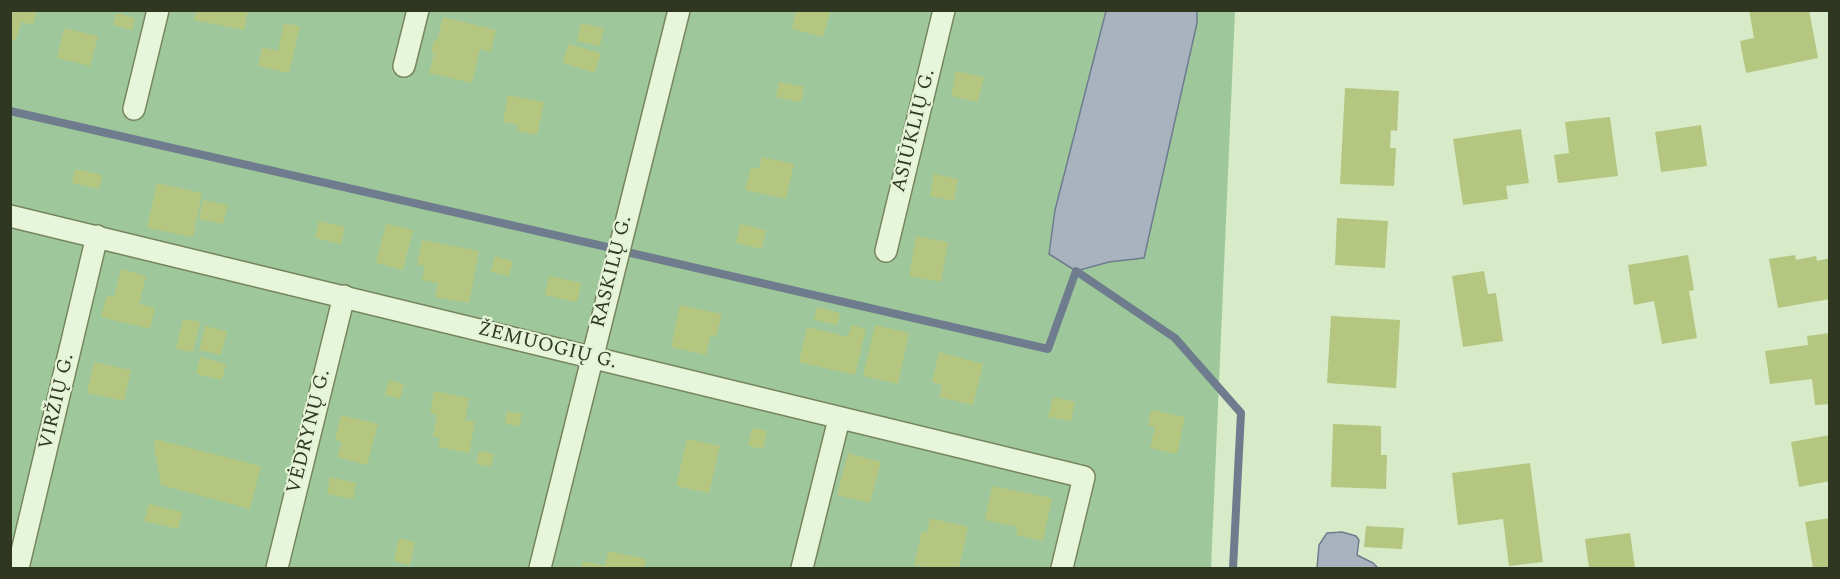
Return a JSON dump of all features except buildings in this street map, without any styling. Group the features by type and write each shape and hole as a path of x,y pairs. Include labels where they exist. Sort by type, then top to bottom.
{"street":[{"path":"134,109 158,10"},
{"path":"404,66 418,10"},
{"name":"RASKILŲ G.","path":"540,568 679,10"},
{"name":"ASIŪKLIŲ G.","path":"886,251 944,10"},
{"name":"ŽEMUOGIŲ G.","path":"10,216 1084,477 1062,568"},
{"name":"VIRŽIŲ G.","path":"18,568 97,236"},
{"name":"VĖDRYNŲ G.","path":"277,568 344,296"},
{"path":"802,568 839,419"}],"green space":[{"path":"10,11 1106,11 1055,210 1049,254 1076,271 1109,262 1144,258 1197,23 1197,11 1235,11 1211,568 11,568"}],"shaded area":[{"path":"1106,11 1197,11 1197,23 1144,258 1109,262 1076,271 1049,254 1055,210"},
{"path":"1342,532 1356,536 1359,540 1357,555 1378,568 1317,568 1319,545 1327,533"}],"waterway":[{"path":"10,111 607,247"},
{"path":"631,253 1048,349 1076,271 1175,338 1241,413 1233,568"}]}
